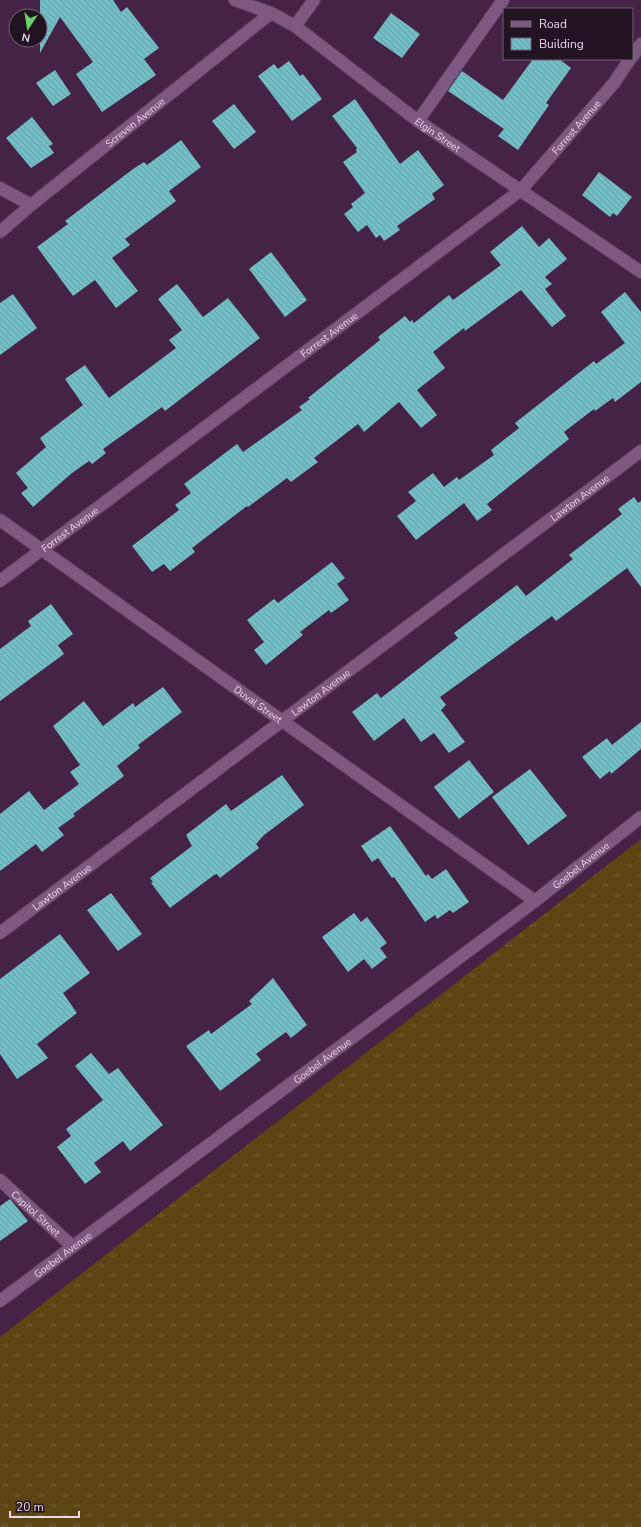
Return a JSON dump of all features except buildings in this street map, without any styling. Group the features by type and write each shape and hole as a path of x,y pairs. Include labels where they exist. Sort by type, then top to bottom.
{"street":[{"name":"Elgin Street","path":"235,0 271,13 295,26 418,121 641,272"},
{"path":"295,26 314,0"},
{"path":"418,121 503,0"},
{"name":"Screven Avenue","path":"0,232 31,205 271,13"},
{"name":"Forrest Avenue","path":"633,55 641,44"},
{"name":"Forrest Avenue","path":"0,581 521,190 614,82 630,60"},
{"path":"0,188 31,205"},
{"name":"Lawton Avenue","path":"0,933 281,720 641,451"},
{"name":"Duval Street","path":"0,520 535,901"},
{"name":"Goebel Avenue","path":"0,1301 535,901 641,817"},
{"name":"Capitol Street","path":"0,1180 72,1246"}],"green space":[{"path":"641,839 641,1527 0,1527 0,1337"}]}
